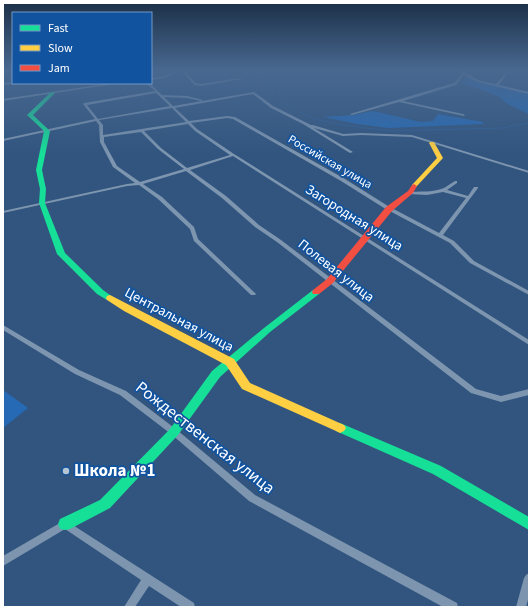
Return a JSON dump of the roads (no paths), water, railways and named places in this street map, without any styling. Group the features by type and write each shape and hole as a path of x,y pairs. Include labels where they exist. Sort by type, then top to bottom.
{"street":[{"path":"3,100 14,98"},
{"path":"47,98 30,115 47,131"},
{"path":"118,98 86,104 101,125 102,142 115,167 160,198 192,228 196,240 253,294"},
{"name":"Загородная улица","path":"164,98 196,130 233,155 529,343"},
{"path":"193,98 204,101"},
{"path":"3,140 96,120 220,98"},
{"path":"261,98 272,107 304,123 351,152"},
{"path":"352,114 406,98"},
{"path":"397,101 463,116"},
{"name":"Российская улица","path":"102,136 142,131 187,122 227,117 234,118 343,180 389,209 452,242 472,262 529,293"},
{"path":"304,123 336,134 405,135 529,172"},
{"name":"Центральная улица","path":"47,131 39,170 43,190 42,203 62,254 100,292 127,309 230,362 246,386 437,470 529,524"},
{"name":"Полевая улица","path":"142,131 175,160 224,197 267,234 474,391 501,400 529,392"},
{"path":"3,561 65,524 105,504 174,432 216,374 330,281 389,209 409,193 440,158 432,143"},
{"path":"3,212 139,184 233,155"},
{"path":"409,193 433,194 451,186 455,182"},
{"path":"440,236 476,188"},
{"path":"441,190 469,198"},
{"name":"Рождественская улица","path":"3,327 77,372 123,393 174,432 252,498 454,607"},
{"path":"65,524 190,607"},
{"path":"520,607 529,578"},
{"path":"129,607 148,579"}],"waterway":[{"path":"281,98 290,107 314,119 389,131 502,128 529,123"}],"place":[{"name":"Школа №1","path":"66,471"}]}
